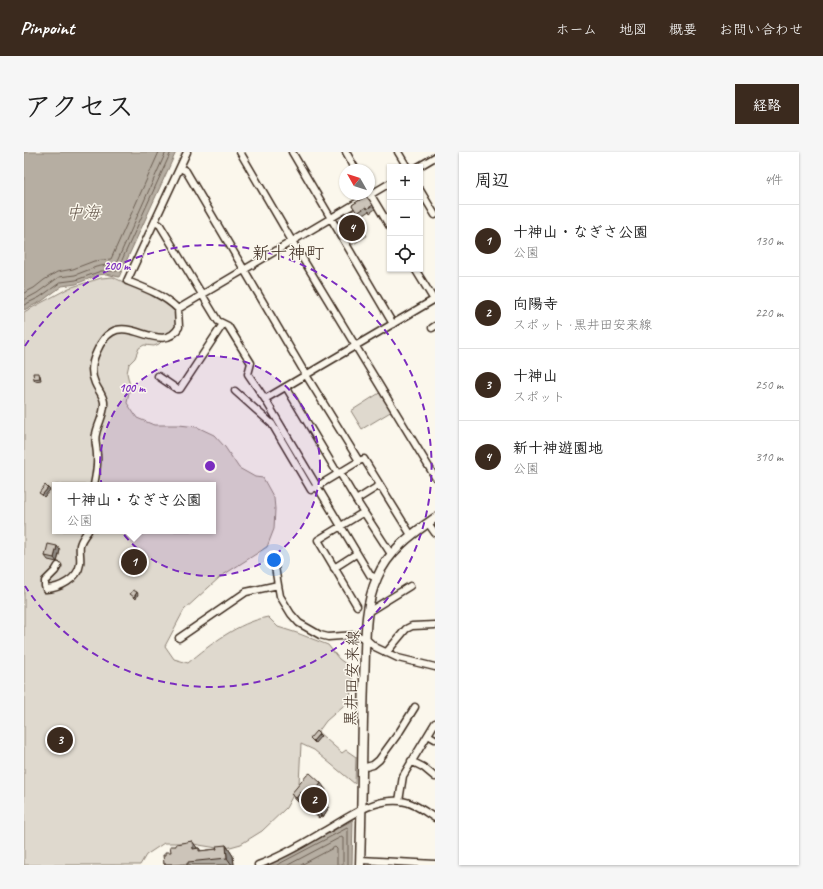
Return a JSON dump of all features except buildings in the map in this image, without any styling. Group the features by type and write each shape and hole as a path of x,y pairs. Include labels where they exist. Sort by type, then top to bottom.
{"main road":[{"name":"黒井田安来線","path":"360,863 366,639 370,598 376,578 391,554 411,535 432,520"}],"street":[{"path":"95,482 97,472 95,446 96,434 104,412 102,395 94,383 92,365 100,344 107,335 115,330 132,330 162,338 173,334 179,326 178,309 167,300 148,289 127,281 187,152"},
{"path":"240,152 292,241 435,477"},
{"path":"292,152 394,324"},
{"path":"346,152 353,164"},
{"path":"398,152 405,164"},
{"path":"423,164 435,157"},
{"path":"180,168 186,171 306,375 359,461"},
{"path":"375,190 387,184"},
{"path":"423,195 435,215"},
{"path":"178,309 359,200"},
{"path":"374,200 387,222"},
{"path":"155,222 160,225 218,321 228,326 250,363 248,374 265,400 356,554 370,575 376,578"},
{"path":"265,400 434,299 417,272"},
{"path":"158,376 177,389 180,389 223,324"},
{"path":"286,387 339,474 391,554"},
{"path":"235,391 272,424 311,490 364,459 411,535"},
{"path":"356,500 380,485"},
{"path":"357,606 318,540 364,512"},
{"path":"432,520 435,533"},
{"path":"58,566 56,571 45,581 44,586 46,589 54,589 61,586 71,580 77,573 80,565 80,545 86,534"},
{"path":"334,568 356,554"},
{"path":"274,561 280,596 286,606 304,627 320,635 328,637 356,635 366,639 375,647 398,658 435,667"},
{"path":"179,638 246,592 278,585"},
{"path":"368,612 410,586"},
{"path":"386,653 406,630 412,626 435,625"},
{"path":"362,768 373,765 379,760 415,707"},
{"path":"399,801 403,776 435,723"},
{"path":"428,735 435,739"},
{"path":"411,761 423,767 435,777"},
{"path":"258,865 362,810 379,803 399,801 415,805 435,818"},
{"path":"360,863 435,864"}],"shaded area":[{"path":"352,209 367,236 352,245 337,218"},
{"path":"113,277 149,293 167,304 173,310 177,316 176,326 159,344 154,346 144,345 139,348 135,358 129,364 127,373 130,386 127,403 137,418 154,425 197,427 214,435 225,447 239,468 255,477 263,478 274,498 274,529 267,547 220,577 184,610 165,646 174,659 188,663 235,629 268,617 278,627 328,645 339,659 353,669 350,700 326,721 318,732 342,753 346,750 356,757 355,784 314,750 301,744 299,784 286,808 262,831 241,844 223,849 187,843 164,843 146,855 140,865 24,865 24,312 69,288 101,278"},
{"path":"381,392 392,411 362,429 351,411"}],"water":[{"name":"中海","path":"24,152 176,152 119,277 106,274 98,275 76,284 62,286 42,301 24,310"},
{"path":"353,820 352,865 268,865 273,863"}],"place":[{"name":"新十神遊園地","path":"352,228"},
{"name":"十神山・なぎさ公園","path":"134,562"},
{"name":"十神山","path":"60,740"},
{"name":"向陽寺","path":"314,800"}],"district":[{"name":"新十神町","path":"288,253"}]}
